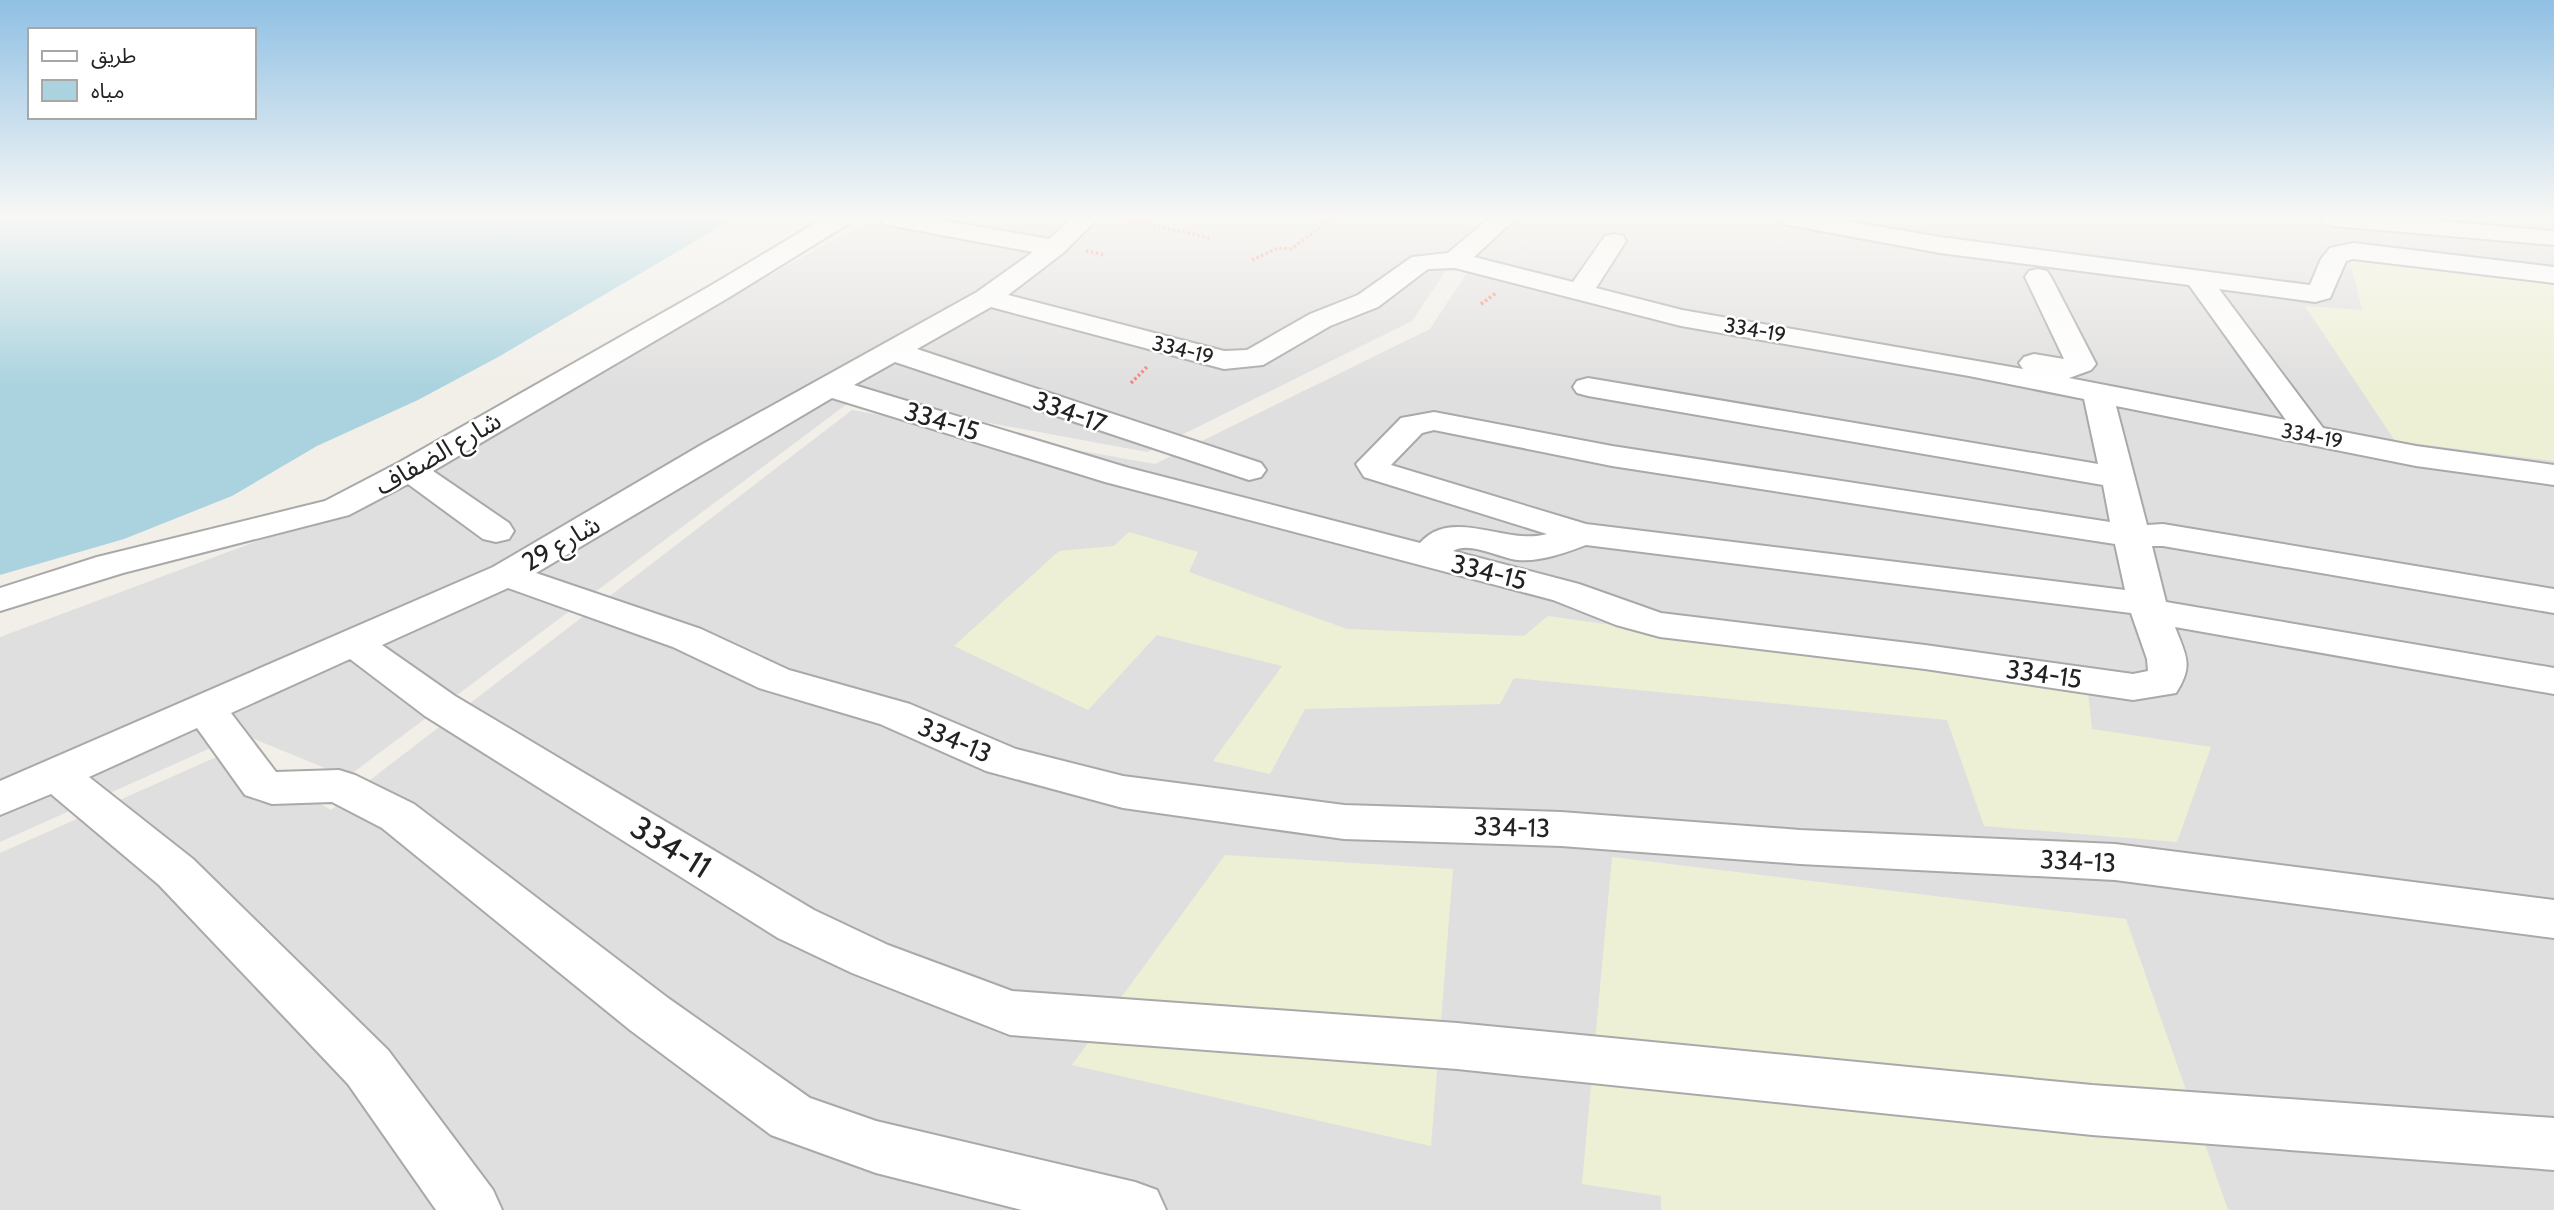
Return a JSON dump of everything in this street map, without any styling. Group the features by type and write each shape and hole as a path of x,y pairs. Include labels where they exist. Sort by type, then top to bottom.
{"street":[{"name":"شارع الضفاف","path":"0,600 110,565 323,512 357,498 746,275"},
{"name":"شارع 29","path":"0,799 506,575 713,452 986,298 1017,275"},
{"name":"334-19","path":"986,298 1211,357 1238,361 1253,359 1320,320 1368,301 1406,275"},
{"name":"334-19","path":"1520,275 1681,318 1969,367 2416,456 2554,475"},
{"path":"1581,290 1591,275"},
{"path":"2165,275 2315,294 2321,292 2328,275"},
{"path":"1969,367 1977,355 2068,369 2081,364 2038,277"},
{"path":"2198,280 2313,436"},
{"name":"334-17","path":"892,351 991,382 1162,444 1250,470"},
{"name":"334-15","path":"830,387 1117,474 1566,592 1630,617 1661,625 2133,687 2161,684 2168,671 2148,608"},
{"path":"1588,387 2119,478"},
{"path":"2098,393 2134,536 2148,608"},
{"path":"2554,601 2163,535 2134,536 1612,456 1434,421 1412,425 1373,464 1376,470 1386,475 1583,534 2148,608 2554,681"},
{"path":"410,470 496,531"},
{"path":"1428,556 1436,544 1458,536 1518,549 1544,547 1583,534"},
{"name":"334-13","path":"506,575 687,638 774,679 895,714 1002,760 1123,792 1344,822 1561,829 1800,847 2115,862 2554,919"},
{"name":"334-11","path":"352,642 440,706 796,924 870,959 1010,1013 1457,1046 2092,1110 2554,1144"},
{"path":"204,707 261,784 272,788 339,786 398,816 649,1014 791,1118 876,1147 1135,1210"},
{"path":"56,774 176,872 368,1066 471,1210"}],"shaded area":[{"path":"769,275 1443,275 1412,321 1147,452 855,398 347,777 242,734 0,842 0,637 338,511"},
{"path":"1465,275 2554,275 2554,1210 0,1210 0,853 230,751 331,810 852,410 1155,464 1430,329"}],"green space":[{"path":"2354,275 2524,275 2548,278 2554,285 2554,461 2395,441 2305,306 2362,310"},
{"path":"1129,532 1198,552 1189,572 1347,629 1524,636 1548,616 2088,693 2092,729 2211,747 2177,842 1984,826 1947,720 1514,678 1500,704 1305,709 1270,774 1213,761 1282,666 1157,635 1088,710 954,646 1059,551 1114,546"},
{"path":"1225,855 1453,869 1431,1146 1072,1065"},
{"path":"1612,857 2126,919 2228,1210 1661,1210 1661,1196 1582,1184"}],"water":[{"path":"0,275 637,275 500,356 418,400 317,446 232,496 124,539 0,575"}]}
